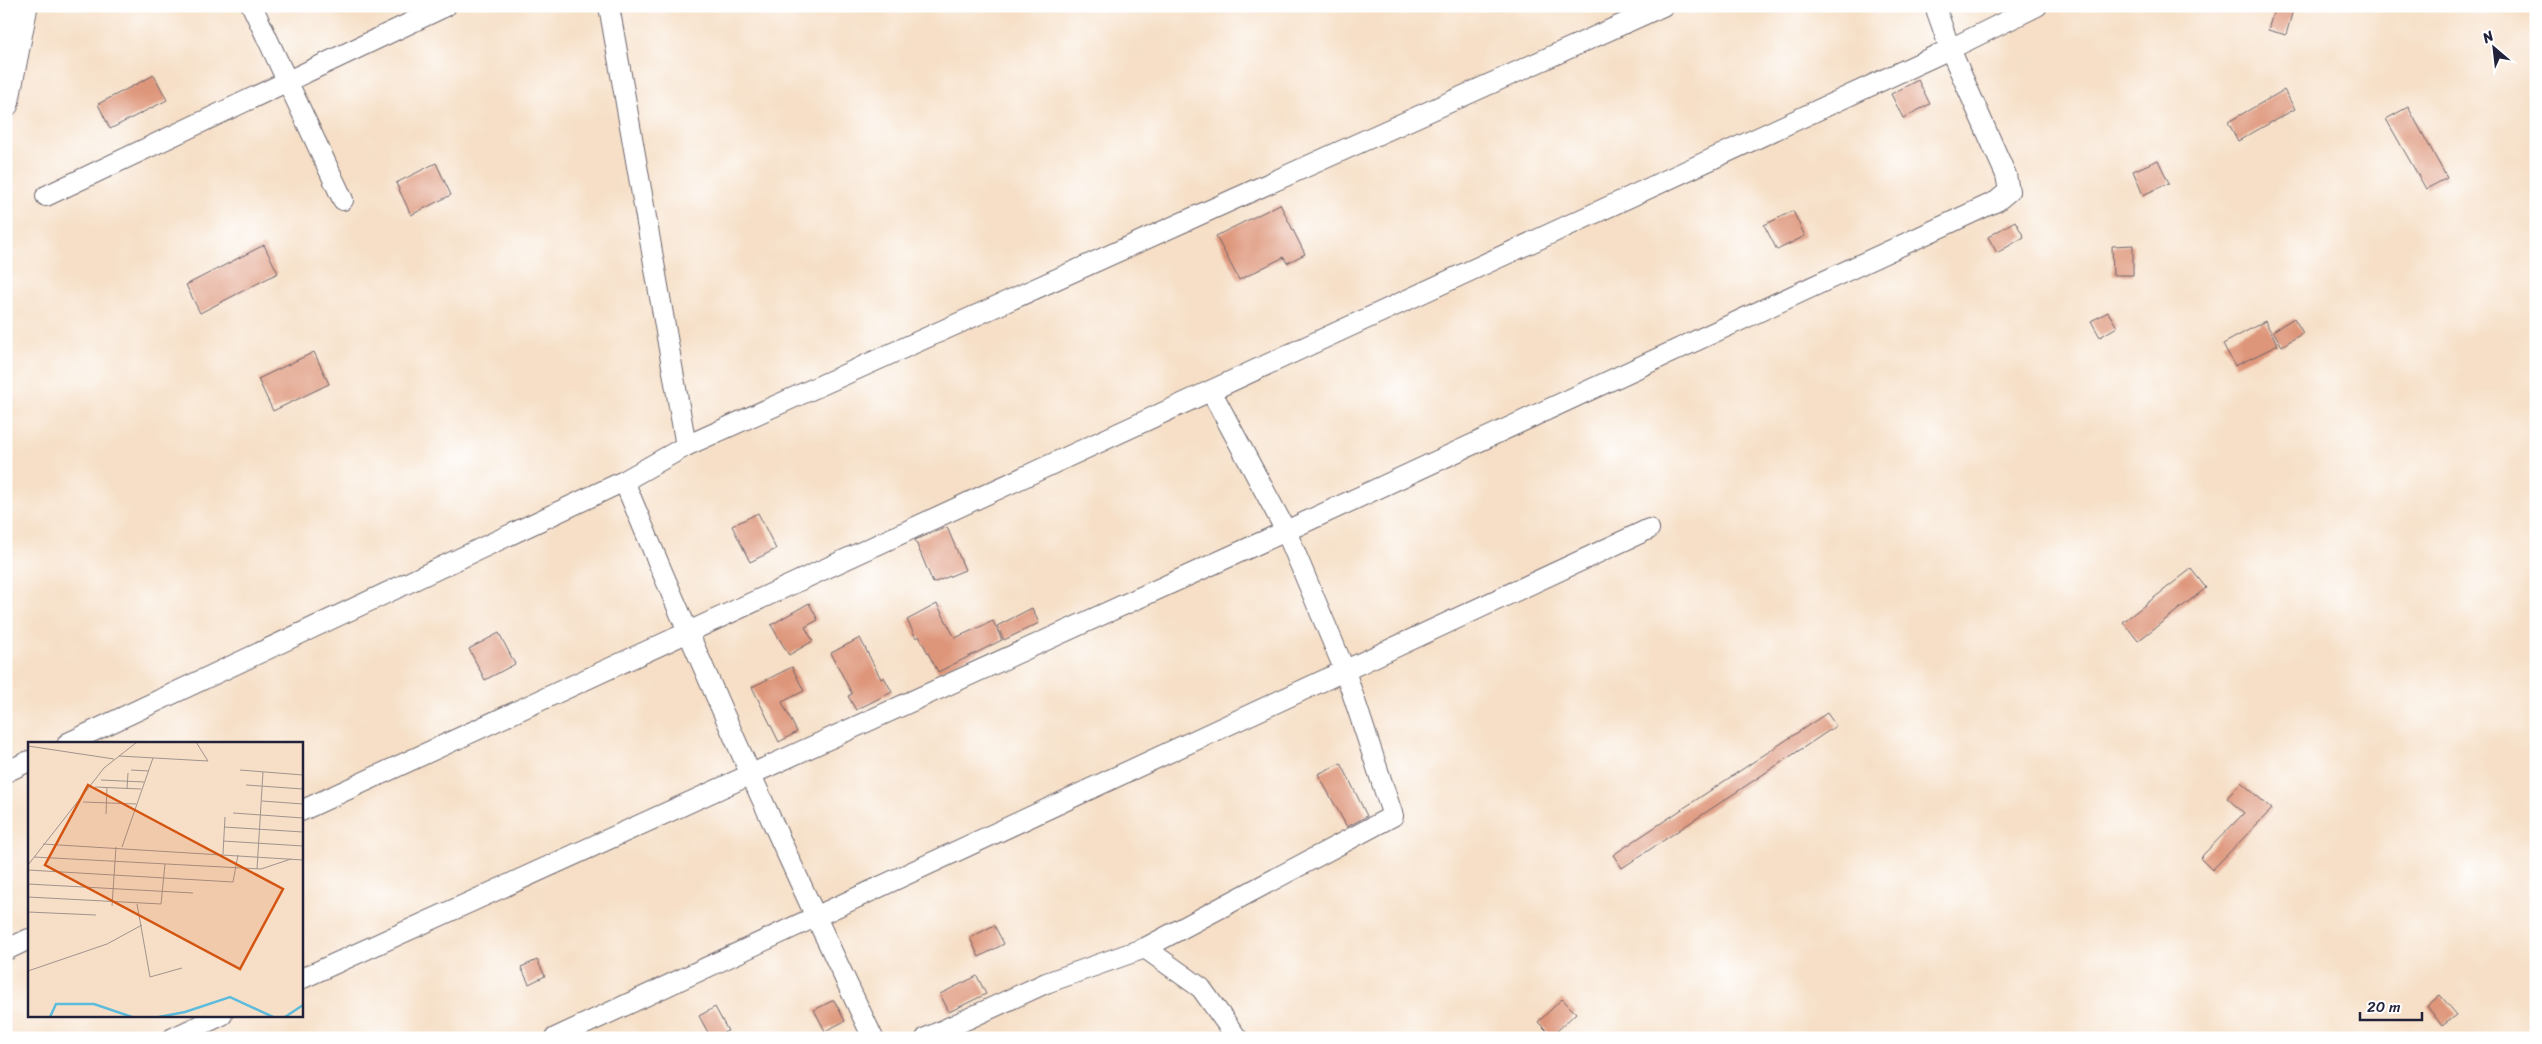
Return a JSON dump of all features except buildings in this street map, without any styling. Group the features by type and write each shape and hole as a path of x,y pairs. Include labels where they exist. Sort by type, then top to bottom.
{"street":[{"path":"6,104 25,6"},
{"path":"252,6 343,200"},
{"path":"46,196 446,6"},
{"path":"609,6 686,446"},
{"path":"70,742 624,481 686,446 1664,6"},
{"path":"302,980 1286,532 1997,201 2009,191 2006,175 1950,49 1935,6"},
{"path":"302,811 686,630 1211,391 1950,49 2037,6"},
{"path":"926,1038 1046,983 1144,948 1393,816 1344,671 1286,532 1211,391"},
{"path":"624,481 686,630 751,776 815,917 874,1038"},
{"path":"555,1038 1650,529"},
{"path":"6,772 28,761"},
{"path":"6,950 28,939"},
{"path":"1144,948 1201,988 1237,1038"},
{"path":"172,1038 220,1016"}]}
